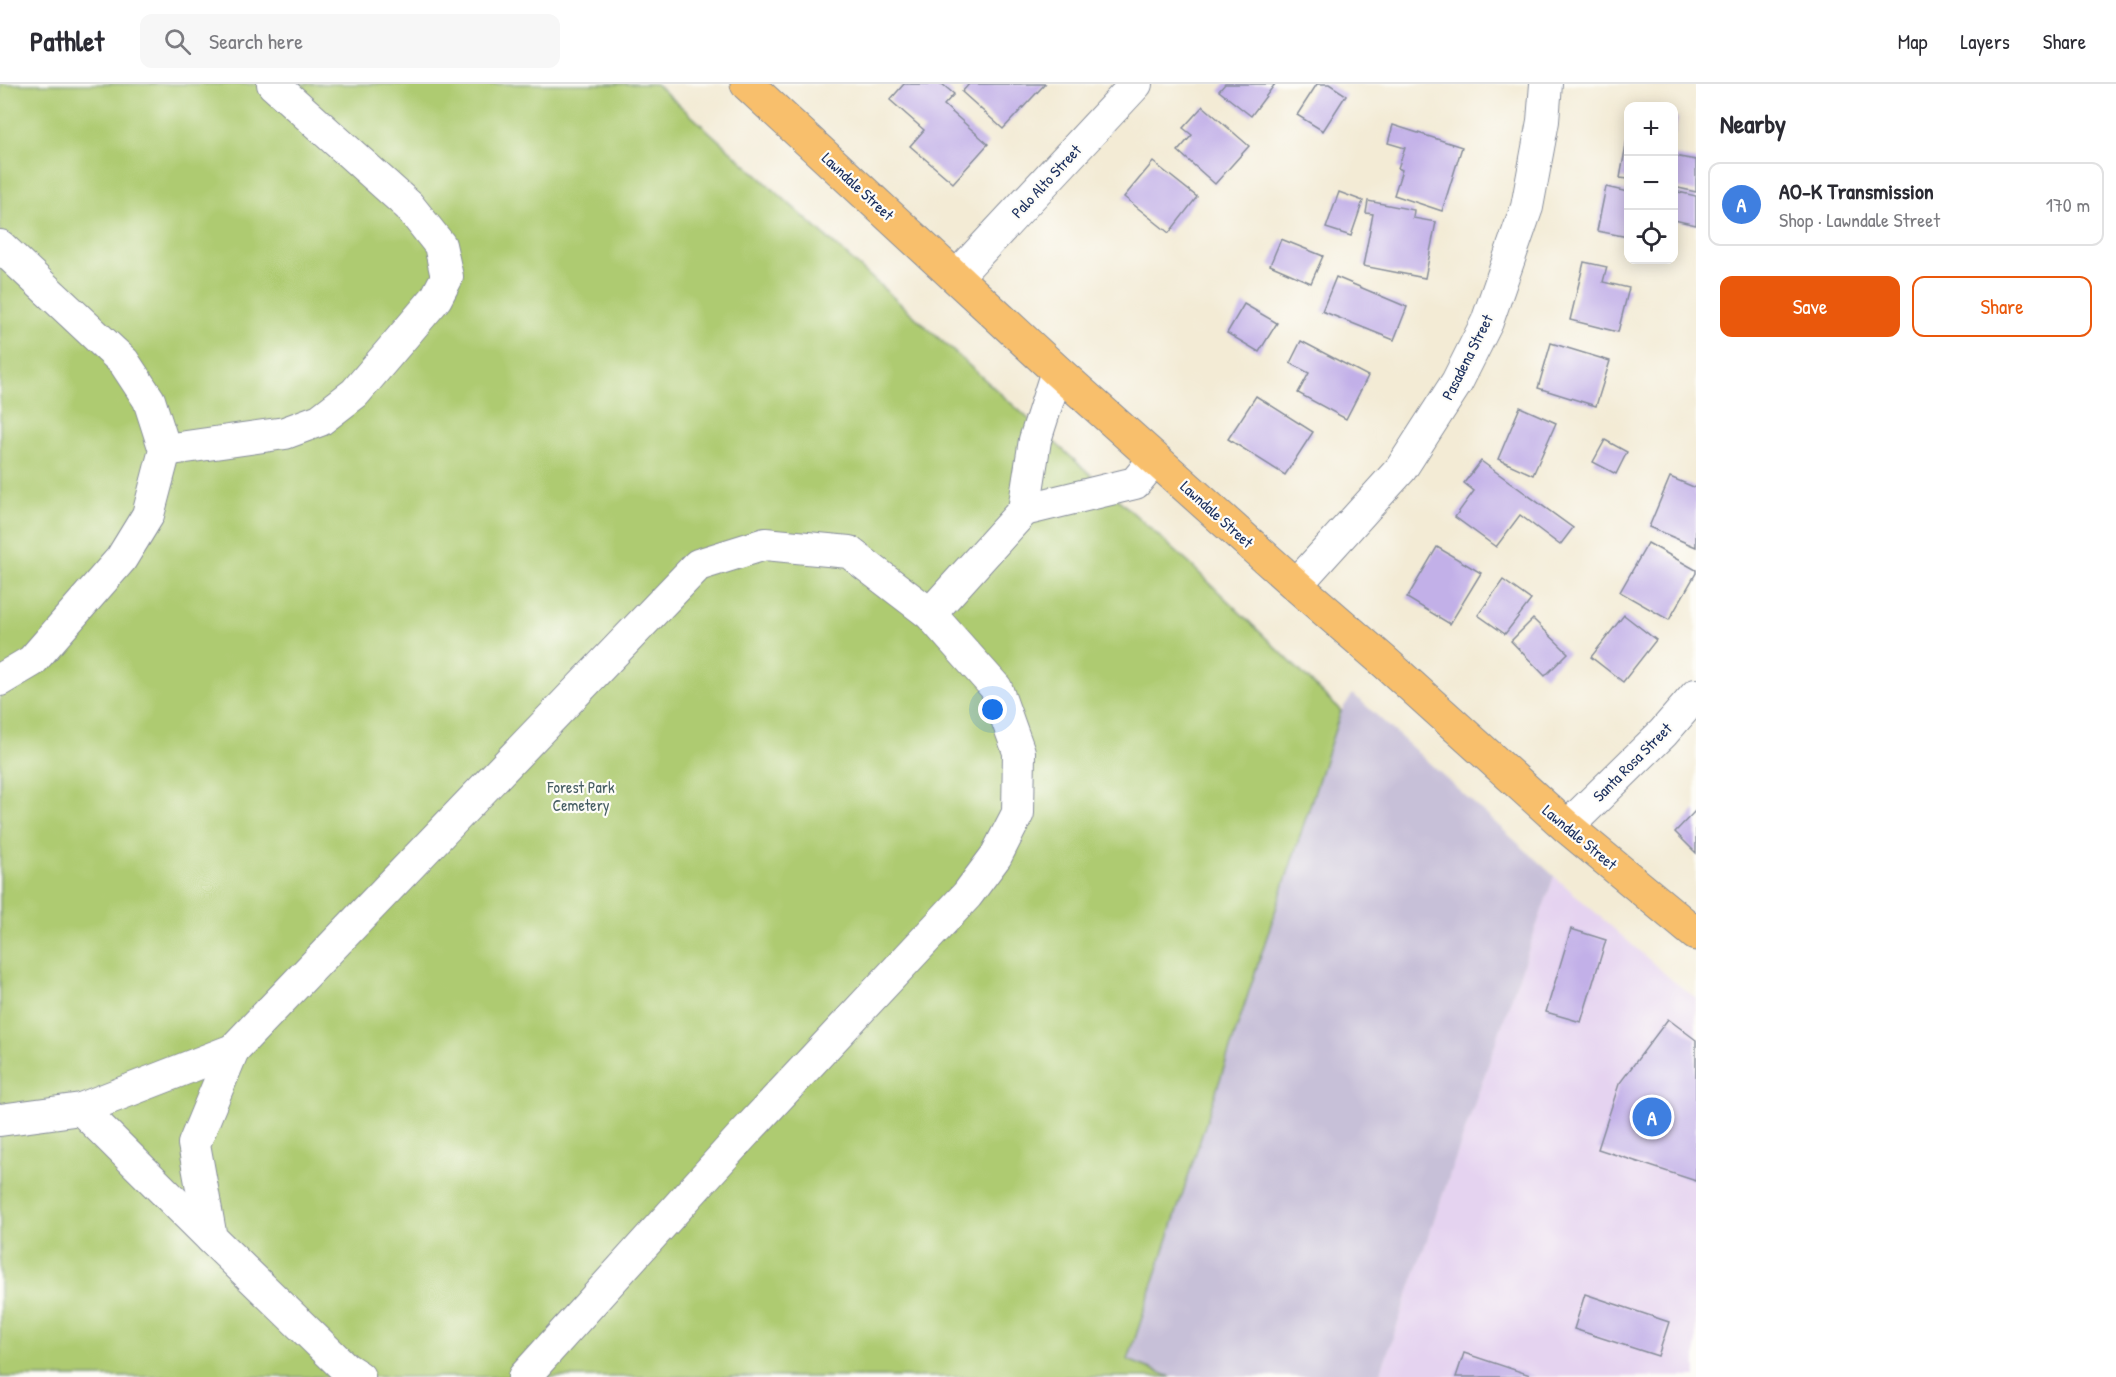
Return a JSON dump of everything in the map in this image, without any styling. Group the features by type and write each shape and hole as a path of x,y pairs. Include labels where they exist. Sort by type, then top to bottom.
{"main road":[{"name":"Lawndale Street","path":"747,84 1155,459 1387,664 1567,828 1696,934"}],"street":[{"path":"165,450 285,433 320,420 355,393 436,298 447,277 440,245 409,206 273,84"},
{"name":"Palo Alto Street","path":"956,277 1136,84"},
{"name":"Pasadena Street","path":"1296,585 1401,469 1457,382 1487,322 1527,207 1543,121 1546,84"},
{"path":"0,246 124,362 148,400 165,450 148,515 121,559 32,661 0,680"},
{"path":"930,614 1024,510 1035,440 1057,370"},
{"path":"1024,510 1135,483 1155,459"},
{"path":"211,1238 194,1143 233,1050 698,565 765,544 849,552 930,614 996,688 1018,752 1018,813 996,856 967,896 741,1137 525,1377"},
{"name":"Santa Rosa Street","path":"1567,828 1663,733 1696,695"},
{"path":"0,1120 81,1109 233,1050"},
{"path":"81,1109 345,1368 359,1377"}],"shaded area":[{"path":"1353,694 1554,876 1379,1377 1171,1377 1128,1361 1341,711"},
{"path":"1554,876 1672,980 1696,998 1696,1377 1379,1377"}],"green space":[{"name":"Forest Park Cemetery","path":"0,84 656,84 1190,564 1341,711 1128,1360 1171,1377 0,1377"}],"building":[{"path":"904,84 942,84 954,94 944,105 988,144 953,183 910,146 924,130 890,100"},
{"path":"969,84 1045,84 1003,129 962,92"},
{"path":"1225,84 1275,84 1251,116 1219,91"},
{"path":"1317,84 1329,84 1346,95 1323,131 1297,115"},
{"path":"1203,106 1249,146 1215,184 1178,151 1192,135 1183,128"},
{"path":"1393,125 1462,147 1442,211 1394,195 1402,170 1398,168 1405,148 1388,143"},
{"path":"1624,156 1624,178 1620,178"},
{"path":"1678,157 1696,160 1696,192 1678,188"},
{"path":"1153,162 1197,197 1169,233 1124,197"},
{"path":"1606,187 1624,191 1624,236 1597,231"},
{"path":"1339,192 1363,201 1351,236 1326,228"},
{"path":"1678,192 1696,196 1696,225 1678,221"},
{"path":"1368,201 1414,210 1413,218 1436,222 1425,278 1363,266 1373,214 1366,213"},
{"path":"1281,239 1323,256 1311,283 1270,265"},
{"path":"1584,262 1607,267 1603,282 1629,288 1618,332 1570,320"},
{"path":"1336,277 1407,307 1394,340 1322,311"},
{"path":"1244,304 1277,323 1259,352 1227,333"},
{"path":"1301,341 1368,376 1346,419 1298,393 1309,373 1290,363"},
{"path":"1551,343 1610,361 1596,406 1538,388"},
{"path":"1256,396 1313,432 1285,475 1228,439"},
{"path":"1520,407 1556,423 1533,475 1498,459"},
{"path":"1605,440 1627,452 1616,474 1593,462"},
{"path":"1481,461 1573,528 1560,545 1520,515 1496,547 1455,517 1474,491 1464,483"},
{"path":"1670,477 1696,488 1696,547 1649,527"},
{"path":"1648,543 1696,570 1669,620 1620,592"},
{"path":"1437,547 1481,573 1450,624 1407,598"},
{"path":"1503,580 1531,600 1505,634 1478,615"},
{"path":"1624,615 1656,640 1623,682 1591,657"},
{"path":"1533,619 1568,653 1545,676 1511,641"},
{"path":"1696,810 1696,853 1675,832"},
{"path":"1571,929 1606,940 1581,1022 1546,1012"},
{"path":"1668,1019 1696,1040 1696,1181 1598,1149 1619,1084"},
{"path":"1585,1294 1669,1322 1658,1356 1574,1329"},
{"path":"1464,1353 1536,1377 1456,1377"}],"place":[{"name":"AO-K Transmission","path":"1652,1117"}]}
